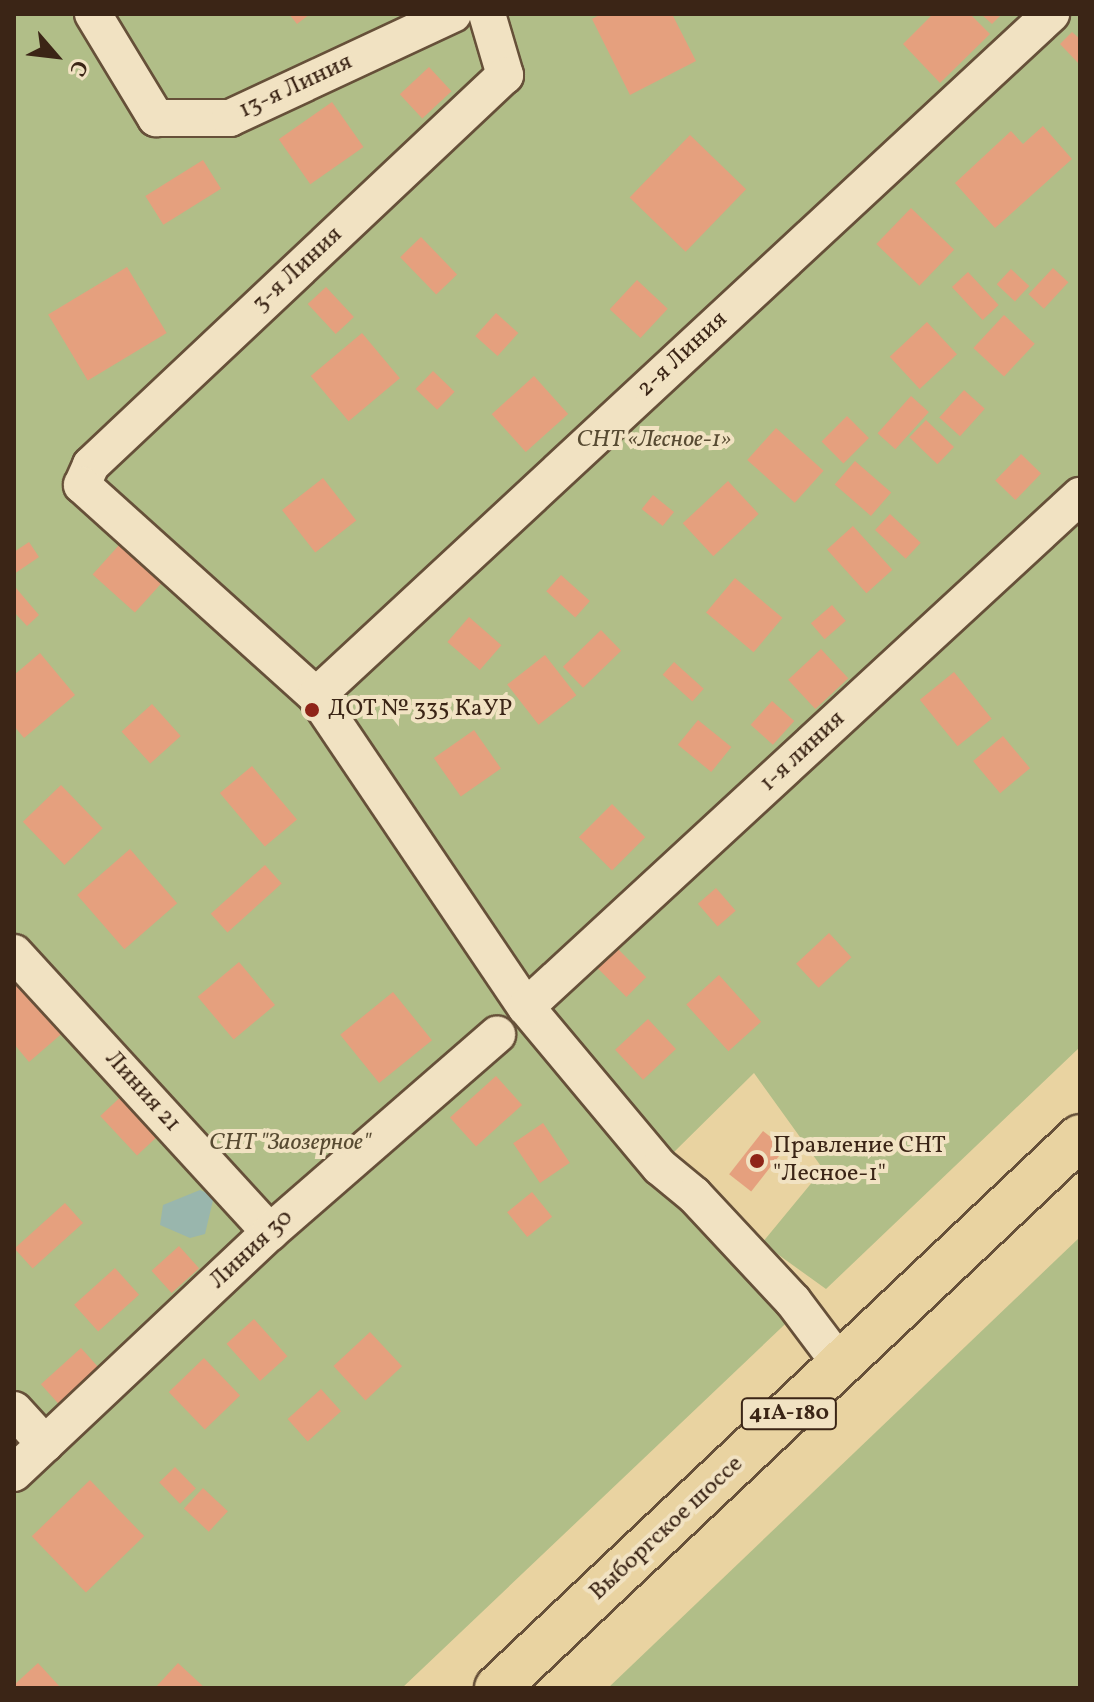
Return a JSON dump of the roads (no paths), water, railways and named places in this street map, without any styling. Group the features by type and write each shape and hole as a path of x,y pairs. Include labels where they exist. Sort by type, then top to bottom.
{"main road":[{"name":"Выборгское шоссе","path":"497,1688 1080,1137"}],"street":[{"name":"13-я Линия","path":"93,14 156,118 230,118 453,14"},
{"name":"3-я Линия","path":"316,696 82,485 91,465 505,75 487,14"},
{"name":"2-я Линия","path":"316,696 1051,14"},
{"name":"1-я линия","path":"526,1007 1080,496"},
{"path":"316,696 526,1007 660,1167 694,1195 793,1301 841,1365"},
{"name":"Линия 21","path":"14,953 270,1232"},
{"name":"Линия 30","path":"14,1473 270,1232 497,1035"},
{"path":"14,1410 45,1444"}],"water":[{"path":"200,1190 214,1196 205,1234 190,1238 160,1225 163,1205"}],"place":[{"name":"ДОТ № 335 КаУР","path":"312,710"},
{"name":"Правление СНТ \"Лесное-1\"","path":"757,1161"}],"park label":[{"name":"СНТ «Лесное-1»","path":"654,441"},
{"name":"СНТ \"Заозерное\"","path":"290,1144"}]}
